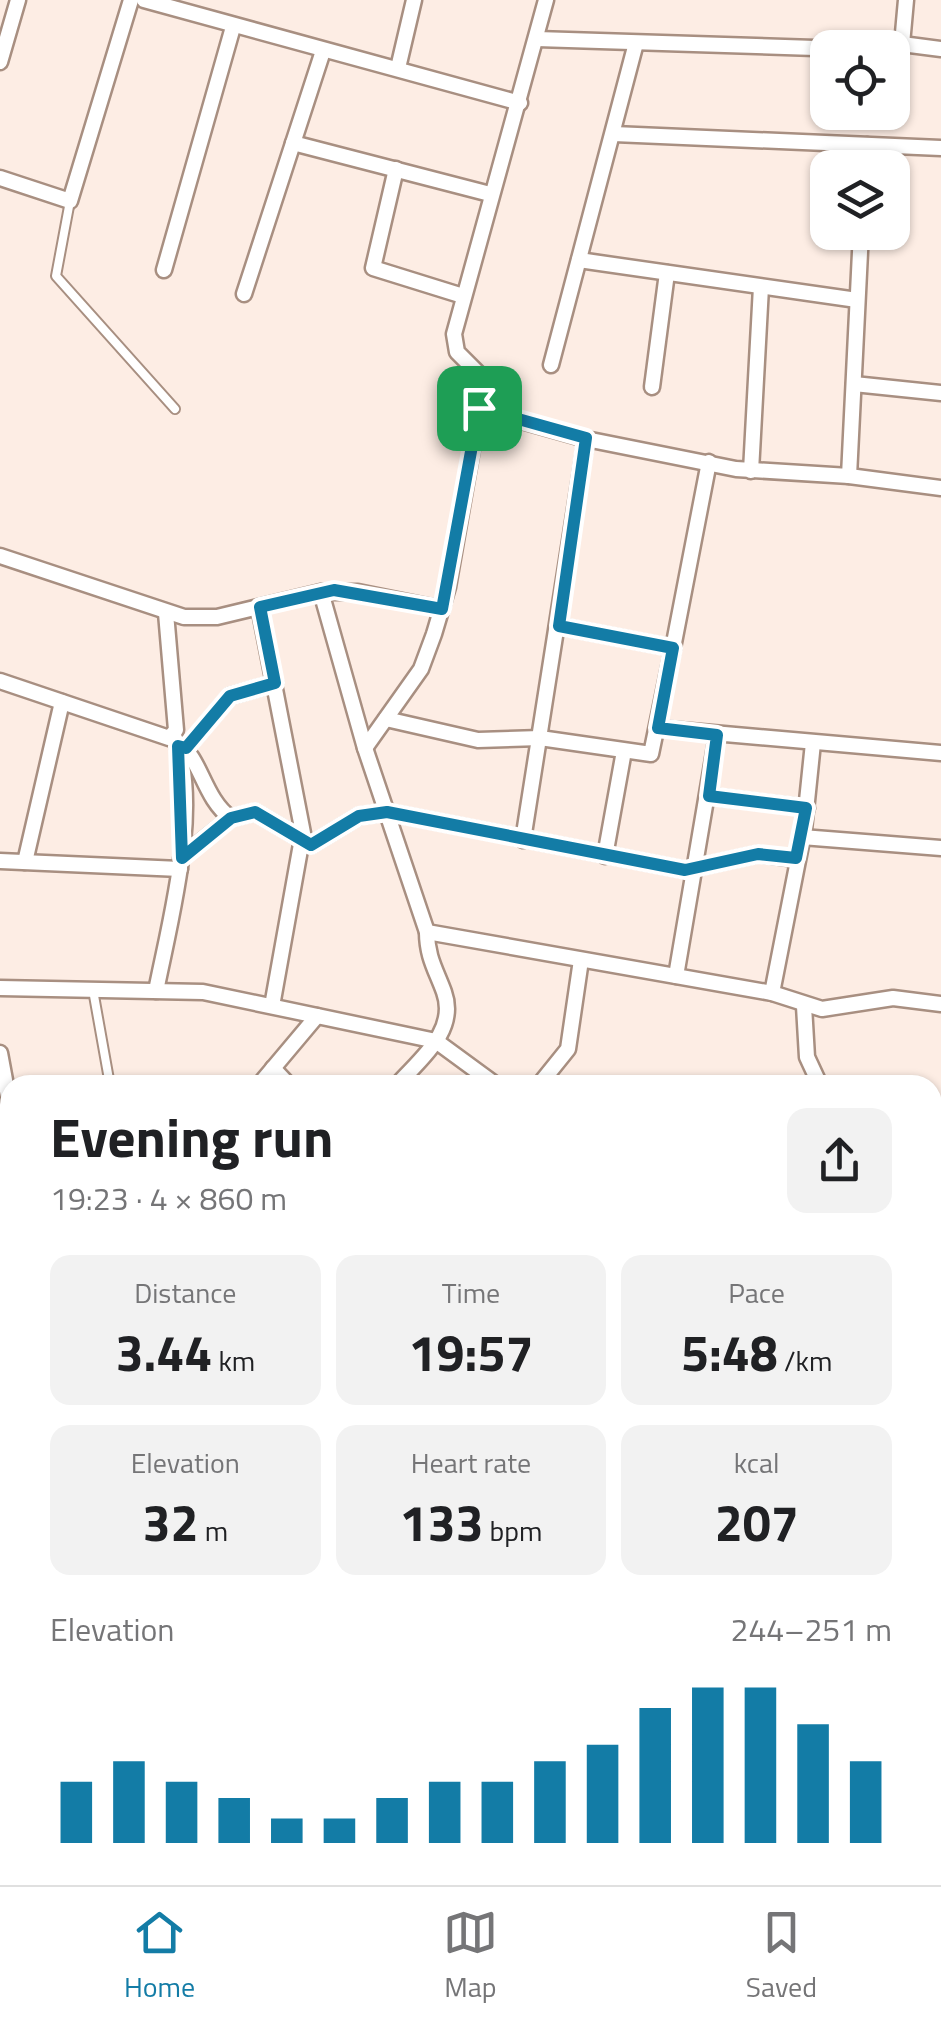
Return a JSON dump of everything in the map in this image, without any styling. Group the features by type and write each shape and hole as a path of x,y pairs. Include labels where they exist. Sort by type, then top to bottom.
{"street":[{"path":"0,62 18,0"},
{"path":"0,178 70,201 131,0"},
{"path":"144,0 520,103"},
{"path":"398,68 414,0"},
{"path":"366,748 420,669 442,609 479,408 480,375 454,343 490,194 520,103 546,0"},
{"path":"903,30 906,0"},
{"path":"164,270 233,27"},
{"path":"538,39 810,48"},
{"path":"552,366 636,43"},
{"path":"910,45 941,49"},
{"path":"244,294 323,51"},
{"path":"614,134 941,148"},
{"path":"293,142 490,194"},
{"path":"868,145 868,150"},
{"path":"396,169 373,268 463,296"},
{"path":"849,476 860,250"},
{"path":"579,260 856,300"},
{"path":"652,388 666,273"},
{"path":"750,471 761,287"},
{"path":"854,384 941,393"},
{"path":"479,408 586,438 750,471 849,476 941,488"},
{"path":"524,840 586,438"},
{"path":"386,719 478,740 540,738 651,754 709,462"},
{"path":"0,556 166,613 217,617 320,592 358,592 442,609"},
{"path":"320,592 427,932 430,962 448,1006 446,1024 436,1041 406,1075"},
{"path":"260,607 303,842 272,1006"},
{"path":"156,991 181,863 179,743 166,613"},
{"path":"559,626 673,648"},
{"path":"0,681 179,743 210,800 231,818"},
{"path":"179,743 230,696 275,683"},
{"path":"26,862 62,702"},
{"path":"658,728 941,753"},
{"path":"676,976 717,735"},
{"path":"772,993 802,837 813,743"},
{"path":"605,856 624,751"},
{"path":"709,796 806,808"},
{"path":"0,860 181,863 231,818 255,812 283,824 303,842 316,845 352,819 387,812 605,856 697,870 758,854 796,858"},
{"path":"802,837 941,848"},
{"path":"427,932 772,993 804,1006 834,1009 893,998 941,1004"},
{"path":"547,1075 568,1049 581,960"},
{"path":"0,988 203,992 436,1041 482,1075"},
{"path":"804,1006 802,1033 817,1075"},
{"path":"268,1075 317,1016"},
{"path":"274,1068 280,1075"}],"lane":[{"path":"70,201 56,276 175,408"},
{"path":"93,990 108,1075"}],"route":[{"path":"479,408 586,438 559,626 673,648 658,728 717,735 709,796 806,808 796,858 758,854 685,870 387,812 352,819 321,843 311,845 283,824 248,812 211,831 182,858 178,746 186,748 230,696 275,683 260,607 334,590 442,609 479,408"}]}
